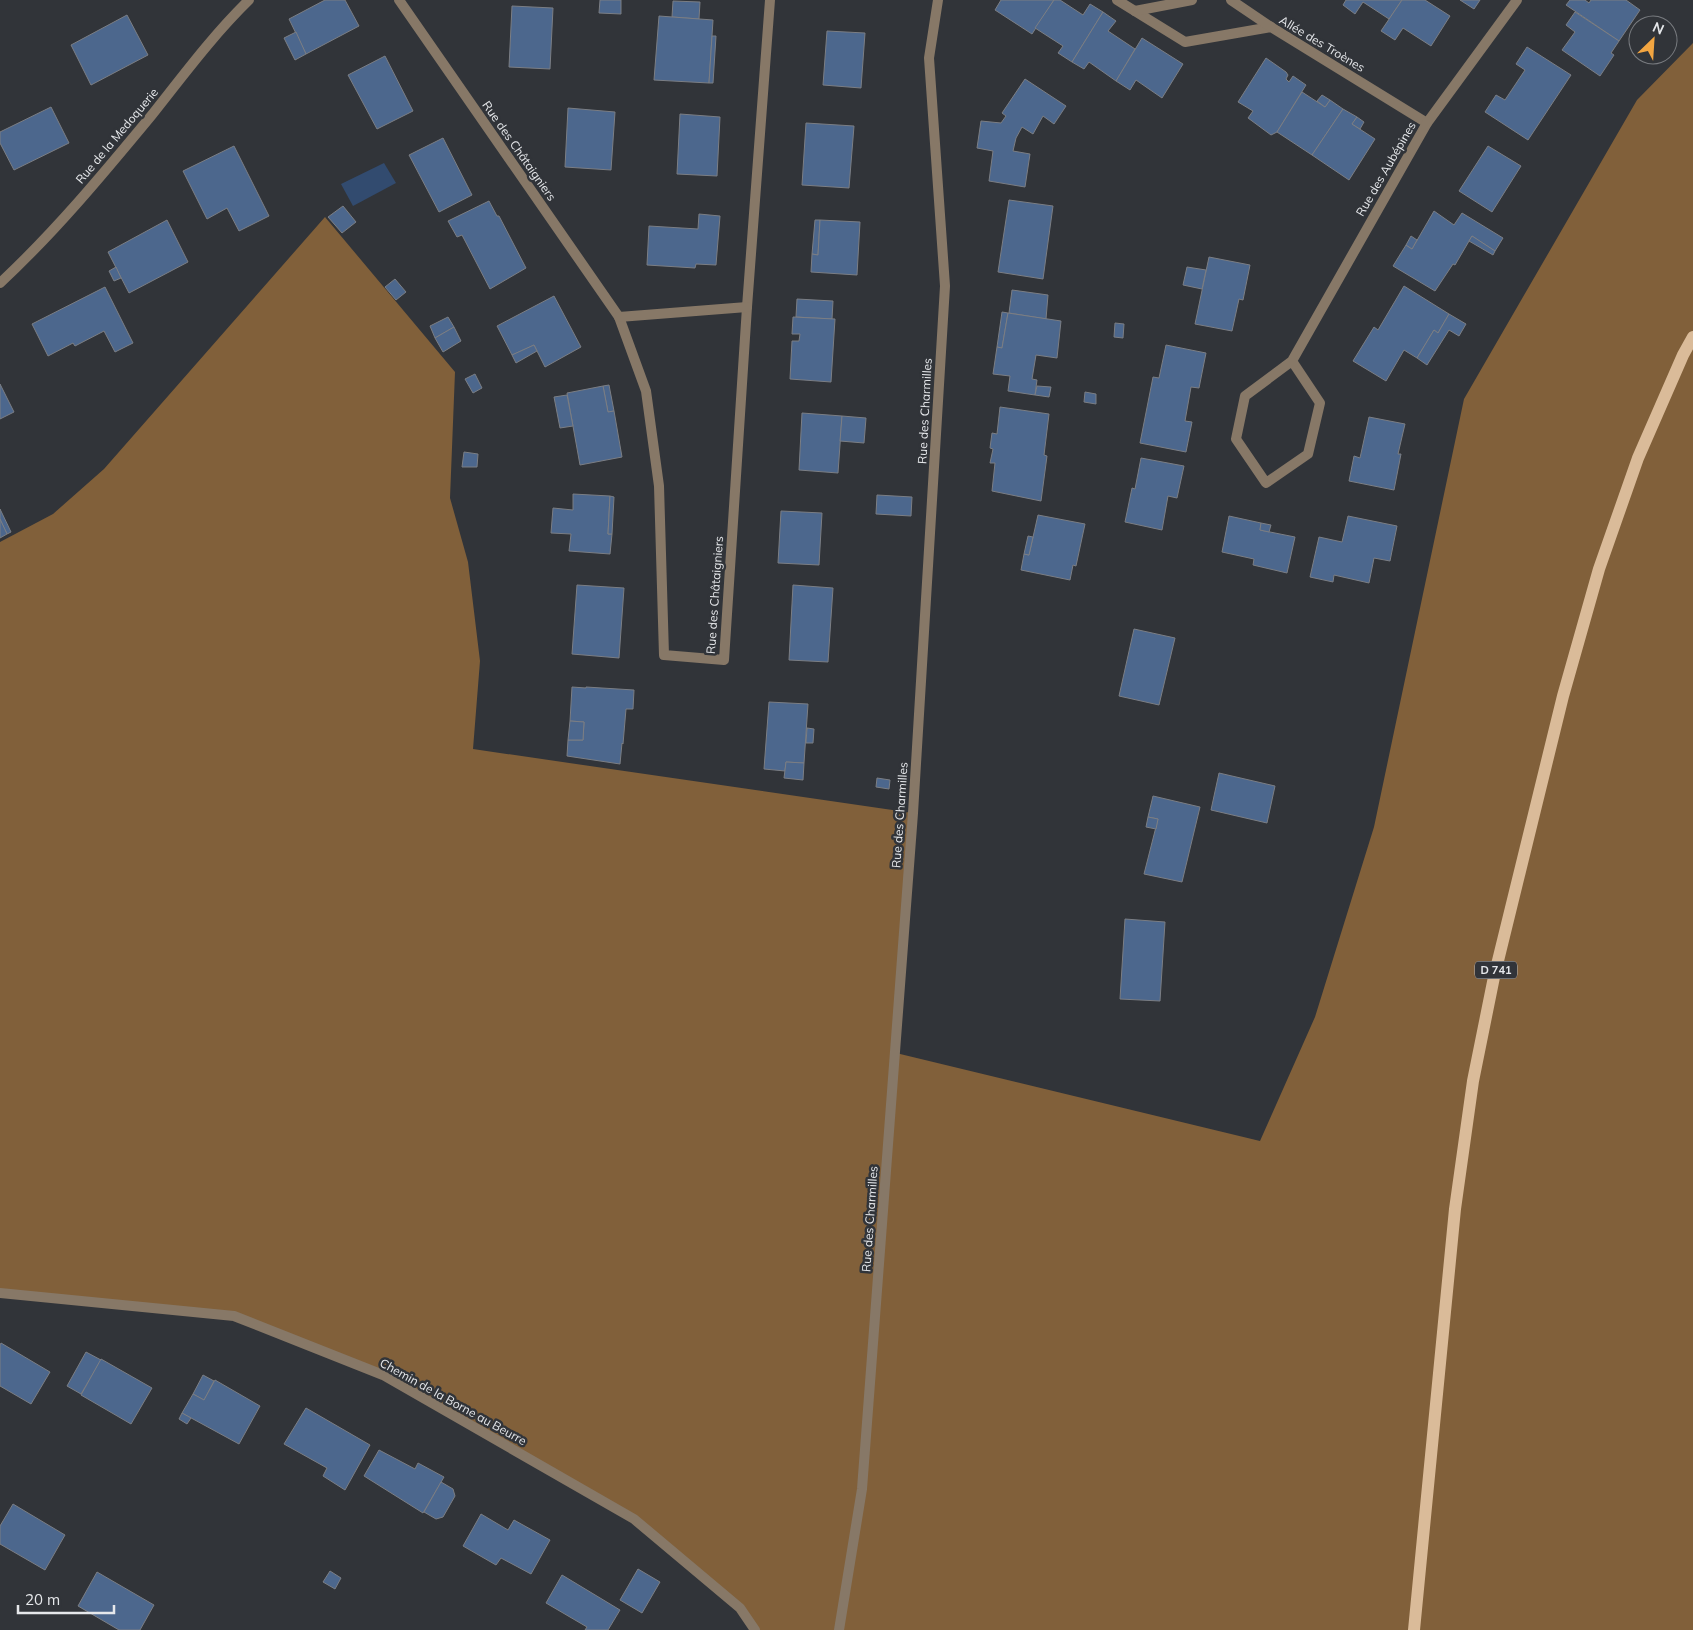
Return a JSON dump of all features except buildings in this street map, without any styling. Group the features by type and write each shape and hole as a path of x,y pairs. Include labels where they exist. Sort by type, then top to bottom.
{"main road":[{"name":"D 741","path":"1414,1630 1456,1209 1473,1081 1494,977 1563,696 1599,570 1638,458 1693,336"}],"street":[{"name":"Rue de la Medoquerie","path":"0,283 26,259 103,174 214,37 249,0"},
{"name":"Rue des Châtaigniers","path":"399,0 618,317 646,391 658,477 664,655 724,660 747,307 770,0"},
{"name":"Rue des Charmilles","path":"839,1630 862,1488 914,793 945,286 929,58 938,0"},
{"name":"Allée des Troènes","path":"1116,0 1185,42 1271,27 1427,123"},
{"path":"1135,11 1192,0"},
{"path":"1232,0 1271,27"},
{"name":"Rue des Aubépines","path":"1292,361 1320,403 1308,454 1266,483 1236,439 1245,396 1292,361 1427,123 1517,0"},
{"path":"618,317 747,307"},
{"name":"Chemin de la Borne au Beurre","path":"0,1293 234,1316 383,1375 634,1519 740,1608 755,1630"}],"shaded area":[{"path":"1693,43 1693,1630 755,1630 740,1608 634,1519 383,1375 234,1316 0,1293 0,542 53,514 104,469 325,217 455,372 450,498 468,562 480,661 473,749 913,813 896,1053 1260,1141 1315,1017 1374,827 1464,399 1637,100 1671,65 1678,65 1678,58"}],"water":[{"path":"384,163 396,183 353,206 341,184"}]}
